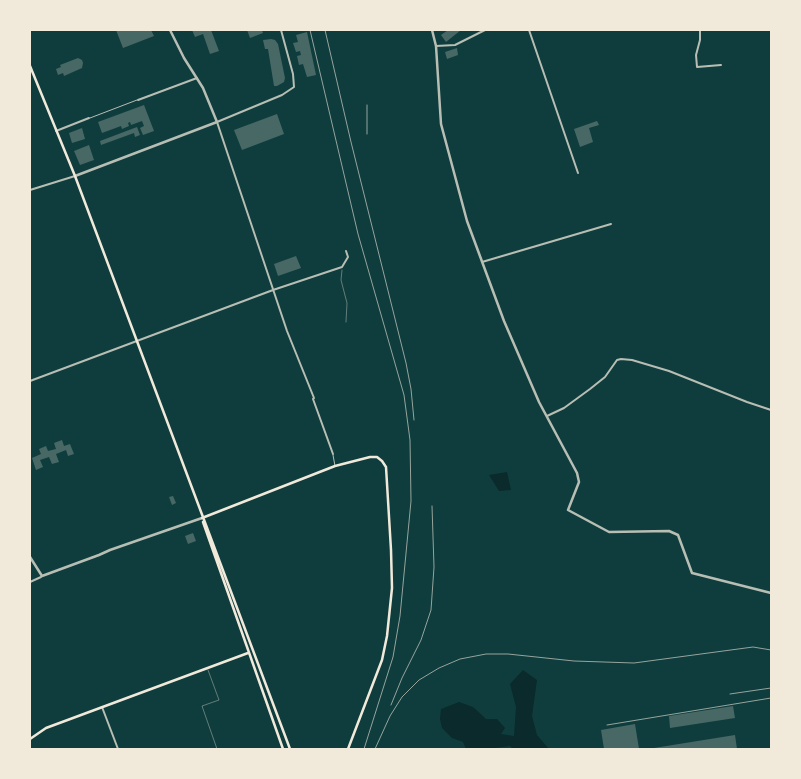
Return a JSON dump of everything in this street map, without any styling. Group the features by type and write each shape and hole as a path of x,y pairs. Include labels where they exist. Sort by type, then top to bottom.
{"main road":[{"path":"30,66 75,176 137,342 202,518 283,749"},
{"path":"202,518 335,466 370,456 382,461 386,467 392,588 387,636 382,660 348,749"},
{"path":"202,518 208,527 290,749"},
{"path":"30,739 46,728 248,653"}],"street":[{"path":"170,30 184,58 210,101 232,173 287,331 314,398 333,454 335,466"},
{"path":"30,190 75,176 282,95 294,87 293,74 281,30"},
{"path":"432,30 436,46 441,124 467,221 504,321 539,402 577,473 579,482 568,510 609,532 669,531 678,535 692,573 771,593"},
{"path":"436,46 455,45 485,30"},
{"path":"529,30 578,173"},
{"path":"700,30 696,55 697,67 721,65"},
{"path":"56,131 197,78"},
{"path":"482,262 611,224"},
{"path":"30,381 273,290 340,267 348,257 346,251"},
{"path":"547,416 564,408 590,390 605,378 617,360 621,359 632,360 669,371 771,410"},
{"path":"30,582 110,550 202,518"},
{"path":"30,557 42,576"},
{"path":"102,706 118,749"}],"lane":[{"path":"340,267 347,303 346,322"},
{"path":"208,668 219,700 202,706 217,749"}],"water":[{"path":"507,472 511,490 499,491 489,475"},
{"path":"523,670 537,680 532,716 537,735 549,749 513,749 510,746 466,749 463,742 452,738 442,728 440,719 441,709 459,702 473,707 486,719 497,719 505,728 501,734 514,736 516,707 510,684"}],"building":[{"path":"116,30 151,30 154,36 123,48"},
{"path":"192,30 211,30 219,51 210,54 203,34 195,37"},
{"path":"247,30 262,30 263,33 250,38"},
{"path":"448,30 461,30 446,42 441,35"},
{"path":"307,32 316,75 307,77 303,64 299,65 297,56 301,55 300,51 296,52 293,43 298,42 296,35"},
{"path":"263,40 275,40 278,44 285,78 284,82 277,86 274,86 268,49 265,49"},
{"path":"457,48 458,55 447,59 445,52"},
{"path":"78,58 82,60 82,68 64,76 63,73 58,75 56,69 61,67 60,65"},
{"path":"144,105 154,131 143,135 140,128 144,126 142,121 131,125 130,122 128,123 129,126 122,129 121,126 102,133 98,122"},
{"path":"277,114 284,134 242,150 234,130"},
{"path":"597,121 599,125 589,128 593,142 580,147 574,129"},
{"path":"137,127 140,135 135,137 134,133 101,145 100,141"},
{"path":"82,128 85,139 72,143 69,133"},
{"path":"89,145 94,160 80,165 74,151"},
{"path":"296,256 301,268 278,276 274,264"},
{"path":"62,440 64,446 70,444 74,454 68,456 66,450 56,454 59,462 52,464 49,457 40,460 43,467 36,470 32,458 41,454 39,449 46,446 48,451 56,449 54,443"},
{"path":"173,496 176,503 172,505 169,497"},
{"path":"193,533 196,541 188,544 185,536"},
{"path":"733,706 735,718 670,728 669,716"},
{"path":"635,724 639,749 604,749 601,730"},
{"path":"735,735 737,749 654,749 654,748"}],"railway":[{"path":"310,30 358,234 404,395 410,440 411,501 400,616 393,657 364,749"},
{"path":"325,30 406,363 414,420"},
{"path":"367,105 367,134"},
{"path":"391,705 421,640 431,610 434,567 432,506"},
{"path":"375,749 390,716 402,697 419,680 439,668 460,659 486,654 508,654 574,661 634,663 753,647 771,650"},
{"path":"730,694 771,688"},
{"path":"607,725 771,698"}]}
